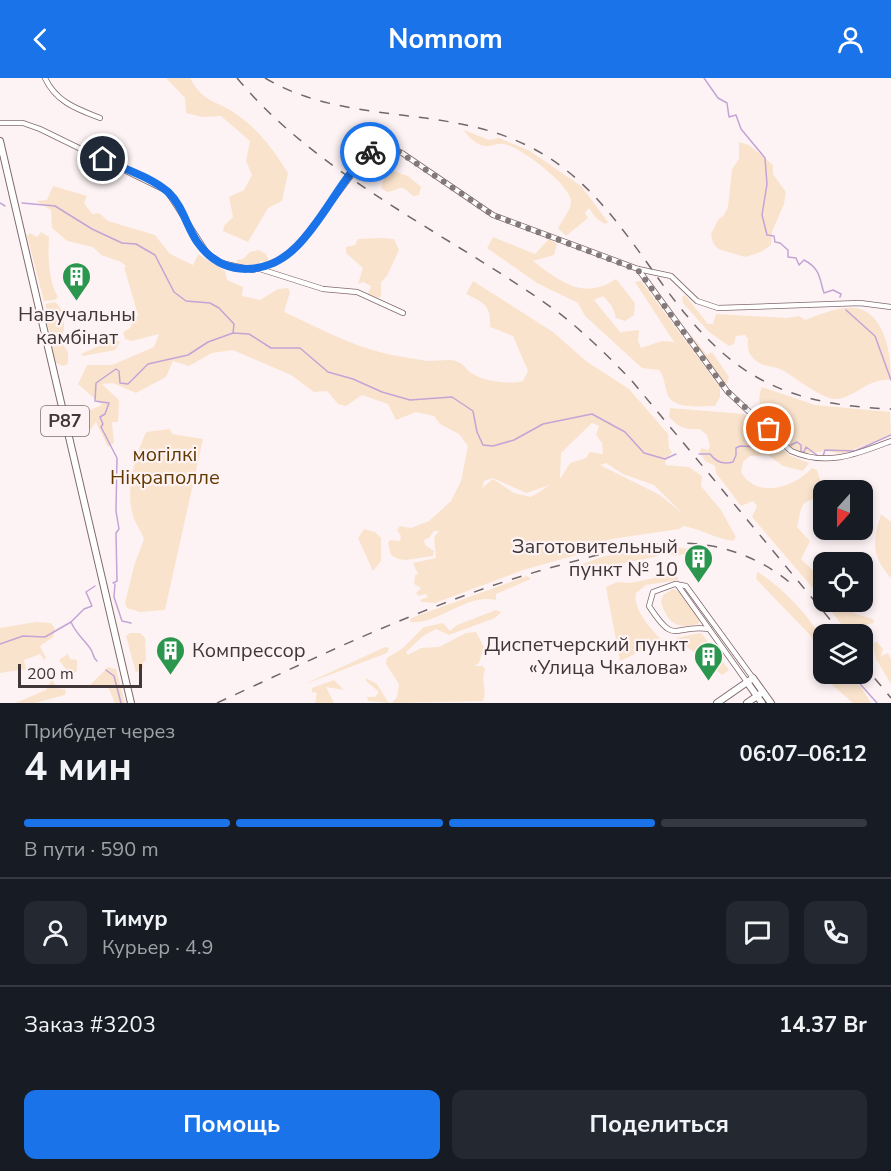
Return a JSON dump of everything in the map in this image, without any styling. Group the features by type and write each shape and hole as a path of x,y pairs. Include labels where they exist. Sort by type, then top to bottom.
{"main road":[{"name":"Р87","path":"0,141 131,703"},
{"path":"717,703 750,680 760,694 771,703"},
{"path":"747,703 760,694"},
{"path":"760,694 762,703"}],"street":[{"path":"45,78 49,87 63,101 100,118"},
{"path":"0,123 32,126 148,180 173,198 199,244 213,259 231,266 260,269 322,289 357,292 403,313"},
{"path":"260,269 275,263 298,246 350,176 374,148 380,145 395,149 493,215 638,270 671,276 698,301 718,308 860,303 891,307"},
{"path":"638,270 727,391 791,451 818,460 834,460 891,441"},
{"path":"678,584 709,629 750,680"},
{"path":"709,629 676,632 663,627 649,606 649,598 661,587 678,584 686,586 750,680"}],"green space":[{"path":"166,78 190,78 195,87 206,97 244,120 265,140 288,173 282,201 268,208 248,242 223,231 224,226 233,217 229,197 244,190 252,175 246,161 250,141 221,116 202,117 186,113 185,98"},
{"path":"464,130 489,140 499,138 530,151 581,186 608,222 605,224 596,218 589,208 585,213 588,218 566,236 558,228 568,213 571,203 570,196 564,187 533,159 511,146 501,144 482,146"},
{"path":"739,142 749,145 773,165 773,174 786,192 784,204 772,232 771,245 761,252 745,257 718,249 713,243 711,234 728,207 732,169 739,159"},
{"path":"387,169 408,176 421,187 419,195 413,196 402,188 387,192 381,188"},
{"path":"53,186 87,196 84,203 92,214 99,213 108,221 155,235 170,254 193,265 198,254 225,271 227,280 243,287 242,296 260,300 278,289 288,288 290,292 284,312 361,346 420,360 456,361 475,375 488,380 511,383 523,381 528,371 513,336 490,327 488,309 466,294 473,281 553,332 586,361 629,389 668,434 669,448 672,452 665,461 666,465 689,467 702,476 701,486 721,510 736,537 733,541 726,540 684,526 679,529 612,539 604,541 615,541 616,544 523,570 435,603 421,602 420,600 428,597 426,594 419,596 416,593 421,588 414,584 415,575 418,574 413,563 436,558 434,537 439,531 434,531 429,538 424,540 425,545 434,551 433,556 398,559 391,555 388,543 390,540 400,541 401,536 397,530 400,526 411,528 429,521 451,501 461,481 468,446 459,434 440,424 434,416 416,412 396,420 388,404 362,395 346,406 338,404 327,391 314,392 291,375 233,350 212,353 189,366 173,361 166,377 136,393 113,383 102,384 119,400 118,422 112,422 114,443 108,447 96,422 91,429 87,427 88,411 102,405 78,384 87,365 112,365 154,347 159,334 132,341 125,339 123,332 129,329 138,315 124,267 127,267 121,262 101,255 93,247 67,241 52,228 51,210 36,201 47,200","holes":["592,423 599,426 596,435 602,443 603,454 590,452 586,458 570,463 560,479 561,453","606,463 623,474 654,485 683,514 660,495 600,465","493,478 526,493 550,485 531,497 514,493 493,479 482,488 484,481"]},
{"path":"41,232 49,237 50,276 58,297 55,300 44,301 27,236 30,233 37,237"},
{"path":"493,237 535,254 549,239 557,244 554,255 533,261 572,286 593,288 616,279 635,303 634,315 625,321 616,318 612,306 603,296 594,300 620,332 639,330 638,341 641,348 662,341 674,342 635,282 641,281 720,387 720,397 715,406 687,406 674,402 667,393 659,370 642,368 585,316 578,303 537,283 487,248"},
{"path":"358,239 394,239 399,250 387,276 381,282 379,298 368,294 371,286 363,282 358,284 363,268 346,253 346,247 355,245"},
{"path":"259,250 266,254 270,263 261,261 257,266 238,264 237,260 243,259 250,252"},
{"path":"685,295 708,324 713,324 716,314 787,318 799,316 805,320 842,308 865,311 883,332 889,352 891,380 876,382 842,398 824,396 784,371 755,360 749,353 748,339 745,335 736,336 734,344 729,346 709,332 683,303 682,297"},
{"path":"55,302 64,318 62,337 50,334 46,321 46,304"},
{"path":"688,331 707,355 712,352 729,377 726,385 707,362"},
{"path":"115,339 120,342 115,350 83,356 81,354"},
{"path":"54,343 62,343 68,352 68,364 63,366 54,362 51,347"},
{"path":"762,387 815,405 890,412 891,435 842,454 827,451 799,454 776,433 764,416 759,397"},
{"path":"670,408 744,414 789,455 809,463 803,471 783,466 768,455 750,456 743,462 741,472 748,481 756,486 776,488 796,481 812,468 817,470 820,480 813,480 813,500 803,505 797,527 810,541 801,559 813,570 813,588 752,517 757,506 753,501 741,506 716,473 715,466 705,461 700,452 701,448 708,450 710,446 707,435 700,429 683,428 669,417"},
{"name":"могілкі Нікраполле","path":"170,429 172,434 203,439 165,610 140,612 127,608 125,603 134,566 144,539 132,512 131,481 135,461 146,432"},
{"path":"881,514 891,522 891,578 876,555 875,541"},
{"path":"364,529 375,532 381,538 381,561 373,571 358,538"},
{"path":"669,547 707,550 706,553 698,550 693,556 708,560 691,558 684,554 675,556 666,552 655,557 581,571 570,568 605,556"},
{"path":"757,572 786,594 813,625 813,639 811,636 756,579"},
{"path":"669,575 678,577 678,580 646,585 636,593 640,613 662,641 620,661 606,587 617,582 630,583"},
{"path":"527,576 531,579 496,594 496,600 474,601 432,619 410,622 411,618"},
{"path":"673,589 680,592 700,620 698,624 684,626 670,620 661,602 663,595"},
{"path":"496,610 501,612 495,618 449,635 436,629 423,636 406,652 408,655 421,648 439,647 466,633 476,632 484,647 479,663 474,666 483,666 485,670 483,701 392,703 397,697 399,684 386,664 387,658 403,648 424,627 443,623 450,631 457,625"},
{"path":"832,612 854,612 873,619 874,623 870,624 841,624"},
{"path":"36,622 51,623 55,629 53,637 40,646 46,658 44,660 40,654 24,660 26,669 0,673 0,628"},
{"path":"130,633 140,633 145,638 146,660 143,668 136,673 126,636"},
{"path":"700,633 729,670 722,675 676,638"},
{"path":"877,642 883,649 881,656 888,653 891,659 891,684 876,659 873,643"},
{"path":"385,647 389,648 387,653 303,685"},
{"path":"68,654 70,659 77,660 77,671 71,676 59,660"},
{"path":"108,667 116,669 125,703 115,703 108,687 90,685"},
{"path":"366,678 377,684 388,702 392,703 368,701 367,697 375,697 379,692 366,681"},
{"path":"52,679 57,688 66,690 65,695 35,703 15,703 46,690"},
{"path":"334,680 344,690 326,687 334,703 315,703 317,693 312,692 312,688"},
{"path":"831,684 857,684 871,703 853,703"}],"waterway":[{"path":"704,78 718,98 727,103 729,117 736,115 741,129 765,158 767,184 762,215 767,235 774,236 775,242 788,250 788,257 796,258 799,265 804,260 814,267 824,293 833,290 841,294 840,297"},
{"path":"0,203 5,206"},
{"path":"22,203 55,206 92,229 122,243 136,244 155,255 174,292 186,301 210,303 219,308 234,324 233,333"},
{"path":"846,310 875,336 891,380"},
{"path":"113,583 117,581 116,533 119,529 116,511 117,458 101,427 103,424 100,417 105,414 109,403 95,401 96,383 116,369 119,371 120,383 128,384 148,364 188,355 208,342 233,333 249,334 271,348 300,348 328,372 353,379 382,392 410,400 452,397 473,411 477,432 483,445 493,446 514,440 543,424 592,414 625,432 644,453 665,459 676,454"},
{"path":"823,456 825,450 855,451 891,435"},
{"path":"791,445 797,442 801,445 801,452 804,452 806,447 817,455"},
{"path":"699,454 710,454 717,461 726,463 733,462 736,448 740,446 781,448"},
{"path":"115,584 114,597 122,621 131,623"},
{"path":"0,644 23,636 45,637 71,622 84,609 92,606 86,592 95,586"},
{"path":"71,622 97,661"},
{"path":"106,670 114,676 121,703"},
{"path":"860,684 877,703"}],"railway":[{"path":"237,78 270,113 306,145 346,175 515,283 555,310 585,335 632,381 834,624"},
{"path":"265,78 296,93 328,103 461,124 494,132 526,145 565,169 597,199 678,305 726,356 752,374 780,389 812,399 849,406 891,409"},
{"path":"217,703 433,607 522,576 623,549 666,543 711,546 757,561 796,588"},
{"path":"873,676 891,698"}],"way so far":[{"path":"370,152 380,145 395,149 493,215 586,248 638,270 727,391 769,429"}],"place":[{"name":"Навучальны камбінат","path":"77,302"},
{"name":"Заготовительный пункт № 10","path":"699,584"},
{"name":"Компрессор","path":"171,676"},
{"name":"Диспетчерский пункт «Улица Чкалова»","path":"709,682"}],"route":[{"path":"103,159 167,191 179,206 199,244 213,259 244,269 260,269 285,257 298,246 370,152"}]}
